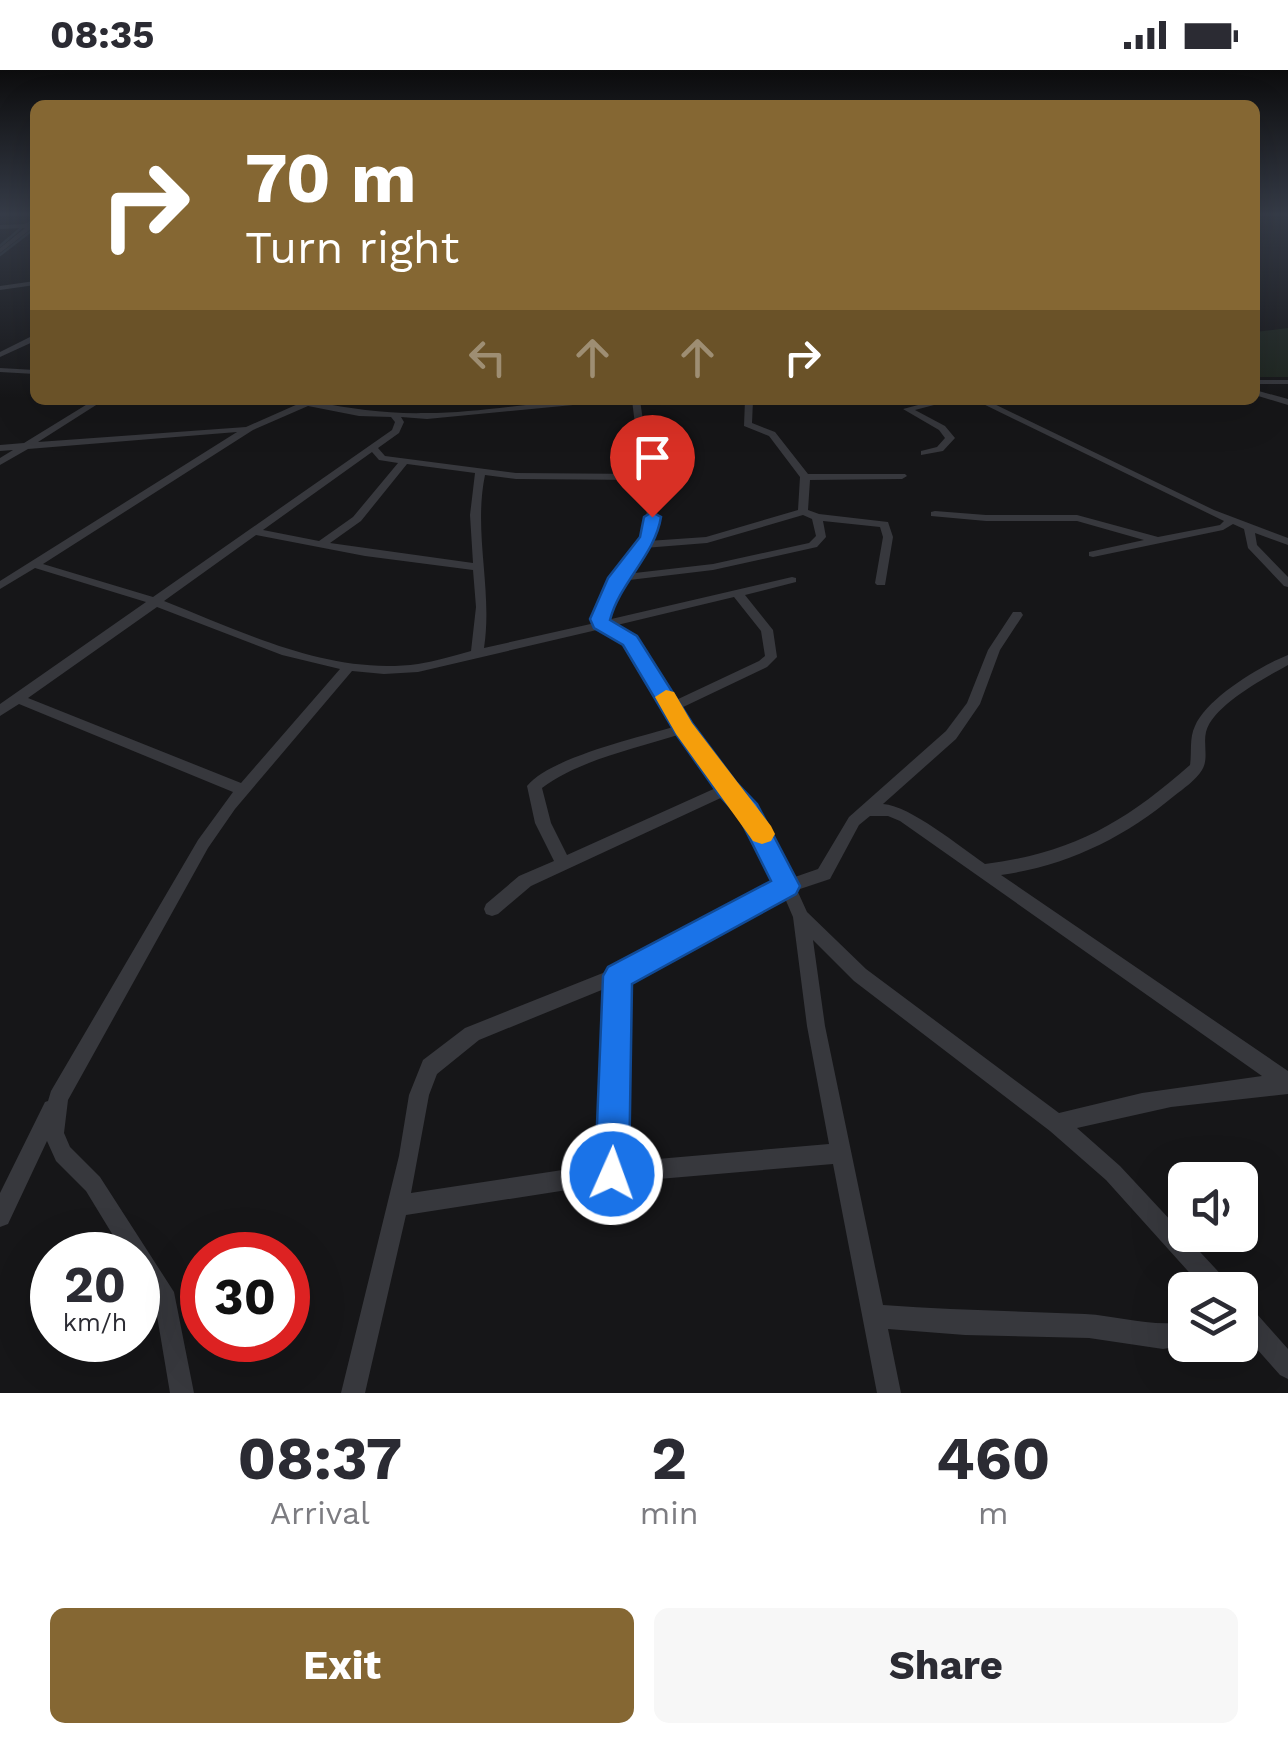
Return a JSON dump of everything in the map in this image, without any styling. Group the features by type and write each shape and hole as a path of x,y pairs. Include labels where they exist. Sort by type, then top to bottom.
{"street":[{"path":"0,288 30,285"},
{"path":"0,354 30,340"},
{"path":"0,370 30,372"},
{"path":"1260,382 1288,382"},
{"path":"1260,394 1288,402"},
{"path":"0,462 92,405"},
{"path":"0,586 250,428 303,405"},
{"path":"329,405 427,416 542,405"},
{"path":"602,624 601,610 618,578 644,545 652,517 637,405"},
{"path":"748,405 746,424 774,436 806,477 802,512"},
{"path":"924,452 940,449 950,438 942,428 907,409 925,405"},
{"path":"989,405 1231,521 1288,542"},
{"path":"0,711 255,532 348,461 373,448 400,425 394,415"},
{"path":"0,448 250,428"},
{"path":"373,448 382,458 404,462 530,476 646,477"},
{"path":"322,544 357,518 404,462"},
{"path":"477,652 484,609 477,567 481,470"},
{"path":"806,477 902,476"},
{"path":"644,545 707,540 802,512 884,524 888,537 882,583"},
{"path":"935,514 1076,518 1159,541"},
{"path":"618,578 687,572 804,548 821,536 817,517"},
{"path":"1092,554 1223,527 1231,521"},
{"path":"1249,529 1252,546 1288,584"},
{"path":"255,532 477,567"},
{"path":"36,565 157,602 226,631 347,670 382,672 418,668 792,580"},
{"path":"672,707 771,657 767,630 738,594"},
{"path":"353,1393 419,1095 430,1067 472,1034 618,976 786,886 824,874 854,821 951,735 973,704 994,650 1017,615"},
{"path":"602,624 630,640 684,728 727,789 748,811 801,917 816,1026 889,1393"},
{"path":"982,872 1044,863 1116,830 1196,768 1202,752 1199,732 1205,718 1252,680 1288,660"},
{"path":"0,1216 58,1098 204,844 244,790 347,670"},
{"path":"18,699 244,790"},
{"path":"563,863 543,823 534,786 566,769 684,728"},
{"path":"492,909 525,882 727,789"},
{"path":"866,810 890,810 905,816 1288,1084"},
{"path":"801,917 860,975 1057,1124 1113,1173 1204,1272"},
{"path":"612,1174 618,976"},
{"path":"1057,1124 1117,1105 1230,1088 1288,1084"},
{"path":"58,1098 54,1134 63,1154 92,1184 166,1300 182,1393"},
{"path":"397,1206 612,1174 840,1154"},
{"path":"872,1316 1089,1326 1168,1336"},
{"path":"1258,1336 1288,1367"}],"shaded area":[{"path":"1288,328 1288,377 1260,377 1260,331"}],"slow traffic":[{"path":"666,697 684,728 762,834"}],"route":[{"path":"612,1174 618,976 786,886 776,858 748,811 727,789 684,728 630,640 600,619 618,578 649,537 652,517"}]}
